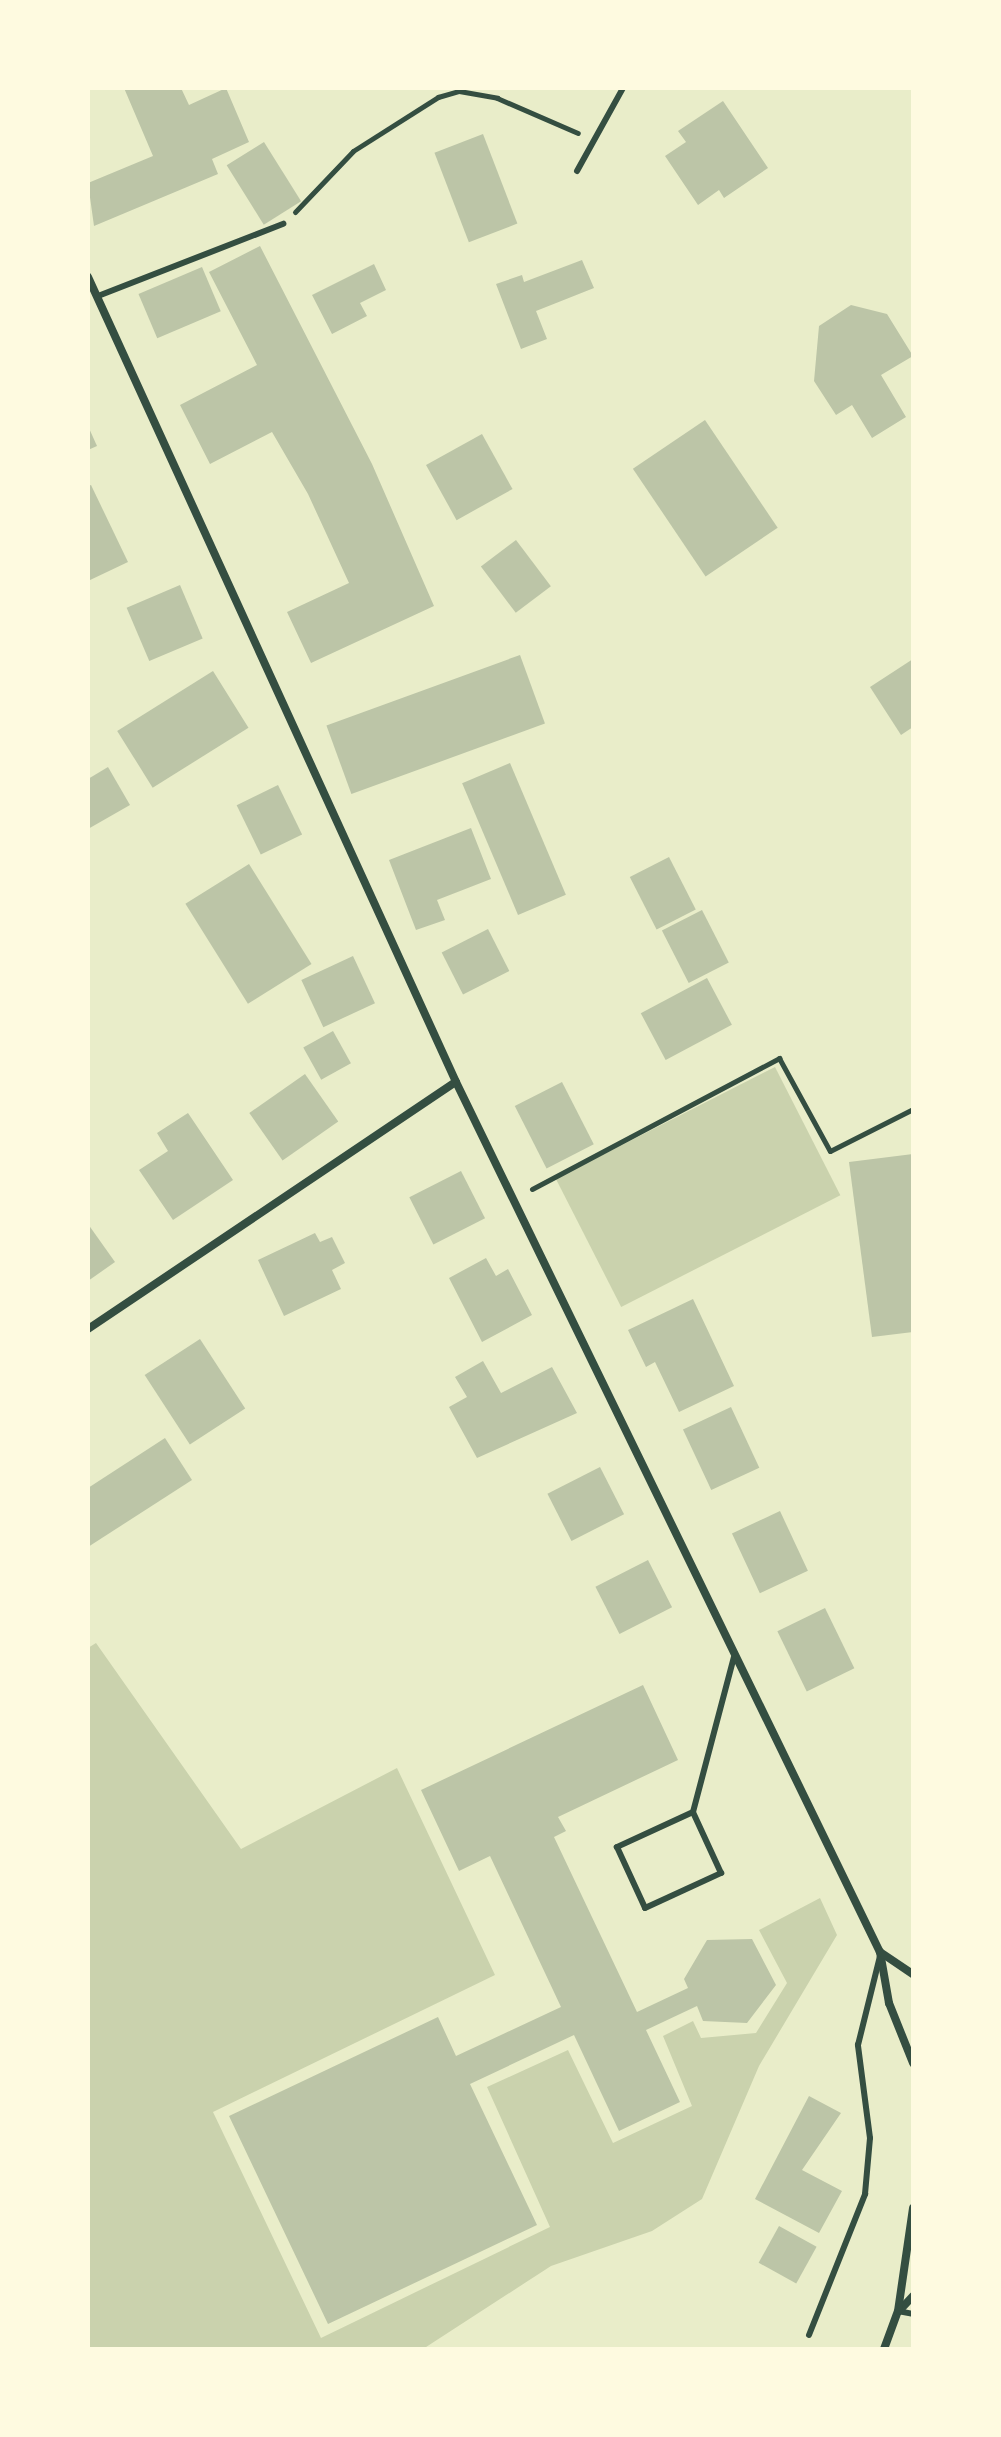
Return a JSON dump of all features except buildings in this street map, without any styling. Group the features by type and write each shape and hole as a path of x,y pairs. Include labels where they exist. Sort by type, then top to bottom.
{"street":[{"path":"88,277 456,1082 880,1952 913,2061"},
{"path":"88,1329 456,1082"},
{"path":"880,1952 913,1974"},
{"path":"884,2349 898,2311 913,2208"},
{"path":"898,2311 913,2296"}],"lane":[{"path":"577,171 623,88"},
{"path":"98,296 283,224"},
{"path":"693,1812 617,1847 645,1908 721,1873 693,1812 734,1657"},
{"path":"809,2335 865,2194 870,2138 858,2045 880,1952"},
{"path":"898,2311 913,2314"}],"path":[{"path":"283,224 353,151 449,94 543,113 592,141"},
{"path":"513,1199 779,1058 830,1151 913,1109"}],"green space":[{"path":"775,1067 840,1195 621,1307 556,1179"},
{"path":"96,1643 241,1849 397,1768 495,1975 213,2112 321,2338 550,2227 487,2087 568,2050 613,2143 692,2106 663,2036 693,2021 701,2038 756,2033 787,1983 759,1930 820,1898 837,1935 759,2066 702,2199 652,2231 551,2266 423,2349 88,2349 88,1648"}]}
